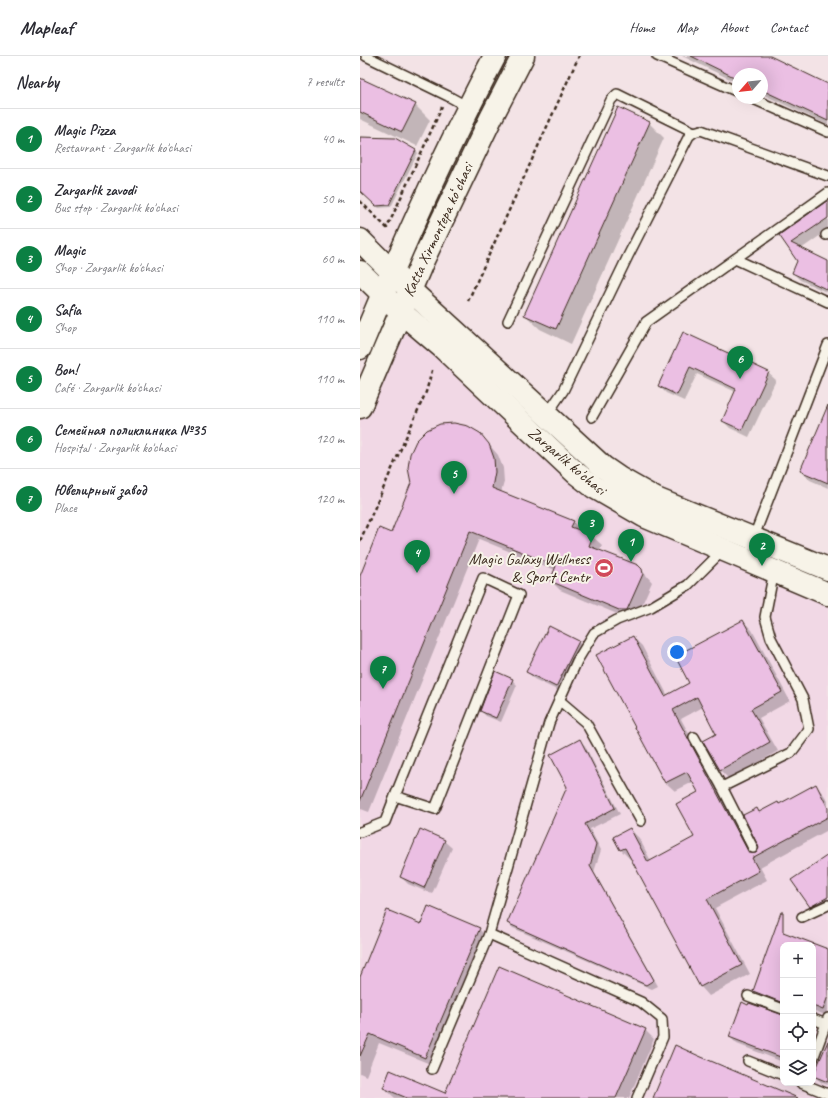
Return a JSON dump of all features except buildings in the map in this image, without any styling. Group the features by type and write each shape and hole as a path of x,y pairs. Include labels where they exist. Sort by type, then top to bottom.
{"main road":[{"name":"Katta Xirmontepa koʻchasi","path":"360,407 398,297 392,272 468,107 495,56"},
{"name":"Katta Xirmontepa koʻchasi","path":"360,348 398,297 427,251 523,56"},
{"path":"360,240 392,272"},
{"name":"Zargarlik ko'chasi","path":"360,272 398,297 546,416 589,455 618,478 656,499 828,569"},
{"name":"Zargarlik ko'chasi","path":"398,297 442,347 576,473 594,487 644,516 828,594"}],"lane":[{"path":"366,56 468,107"},
{"path":"657,56 732,89"},
{"path":"508,321 611,100 617,94 694,132"},
{"path":"765,104 828,132"},
{"path":"546,416 563,391 631,249 688,136 701,130 828,176"},
{"path":"592,417 646,322 828,193"},
{"path":"735,259 828,302"},
{"path":"753,539 828,345"},
{"path":"432,1069 489,934 549,723 577,661 594,633 616,620 652,607 688,585 723,550"},
{"path":"722,787 791,753 809,729 803,699 772,638 765,617 774,571"},
{"path":"360,832 385,822 395,796 482,578 519,595 435,809 395,796"},
{"path":"559,700 586,723 641,821"},
{"path":"694,738 722,787 753,848"},
{"path":"802,917 828,905"},
{"path":"489,934 641,1002 662,1019 663,1037 637,1098"},
{"path":"748,996 780,1008"},
{"path":"816,1019 827,1021 816,1051"},
{"path":"748,1061 780,1074"},
{"path":"810,1086 828,1094"}],"path":[{"path":"468,301 579,56"},
{"path":"360,201 387,228 448,96"},
{"path":"360,541 426,392 433,367"}],"shaded area":[{"path":"401,312 576,473 828,594 828,1098 360,1098 360,407"}],"place":[{"name":"Семейная поликлиника №35","path":"740,379"},
{"name":"Bon!","path":"454,494"},
{"name":"Magic","path":"591,543"},
{"name":"Magic Pizza","path":"631,562"},
{"name":"Zargarlik zavodi","path":"762,566"},
{"name":"Magic Galaxy Wellness & Sport Centr","path":"604,568"},
{"name":"Safia","path":"417,573"},
{"name":"Ювелирный завод","path":"383,689"}]}
